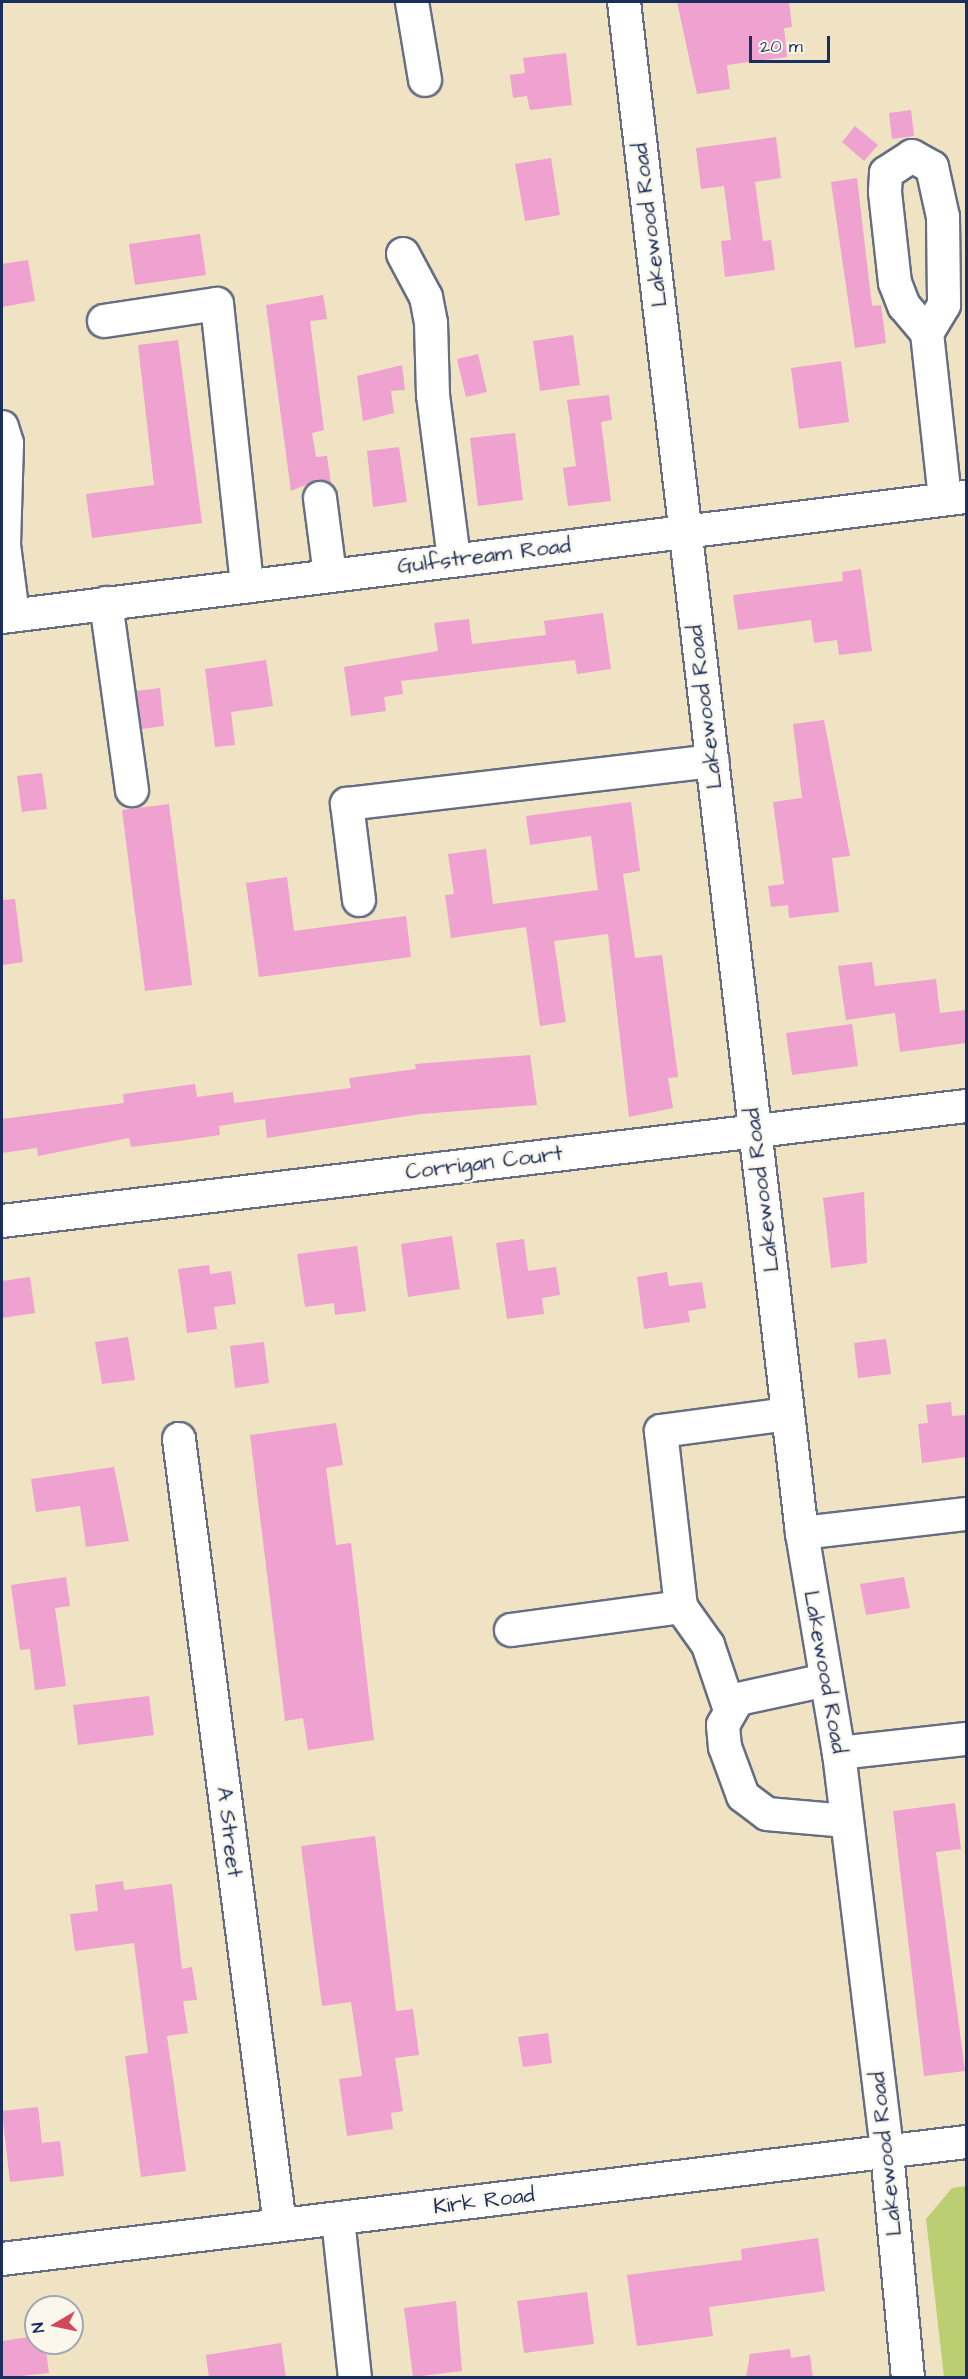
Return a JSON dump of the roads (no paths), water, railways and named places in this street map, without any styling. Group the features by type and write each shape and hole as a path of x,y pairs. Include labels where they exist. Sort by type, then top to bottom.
{"street":[{"path":"412,2 425,80"},
{"name":"Lakewood Road","path":"624,2 801,1533 839,1753 887,2152 908,2378"},
{"path":"927,333 944,305 943,217 932,166 912,156 886,172 885,192 895,283 904,306 927,333 956,498"},
{"path":"404,254 426,297 430,323 433,395 454,560"},
{"path":"104,321 217,304 248,586"},
{"path":"2,427 7,443 4,544 7,616"},
{"path":"320,498 330,575"},
{"name":"Gulfstream Road","path":"7,616 956,498"},
{"path":"106,603 132,789"},
{"path":"359,900 347,804 712,761"},
{"name":"Corrigan Court","path":"2,1221 966,1106"},
{"path":"729,1707 708,1645 681,1607 661,1431 788,1414"},
{"name":"A Street","path":"179,1439 280,2225"},
{"path":"801,1533 966,1514"},
{"path":"511,1630 681,1607"},
{"path":"826,1680 738,1699 729,1707 723,1725 725,1747 731,1775 743,1796 767,1814 847,1821"},
{"path":"839,1753 966,1739"},
{"name":"Kirk Road","path":"2,2259 966,2142"},
{"path":"338,2218 355,2378"}]}
